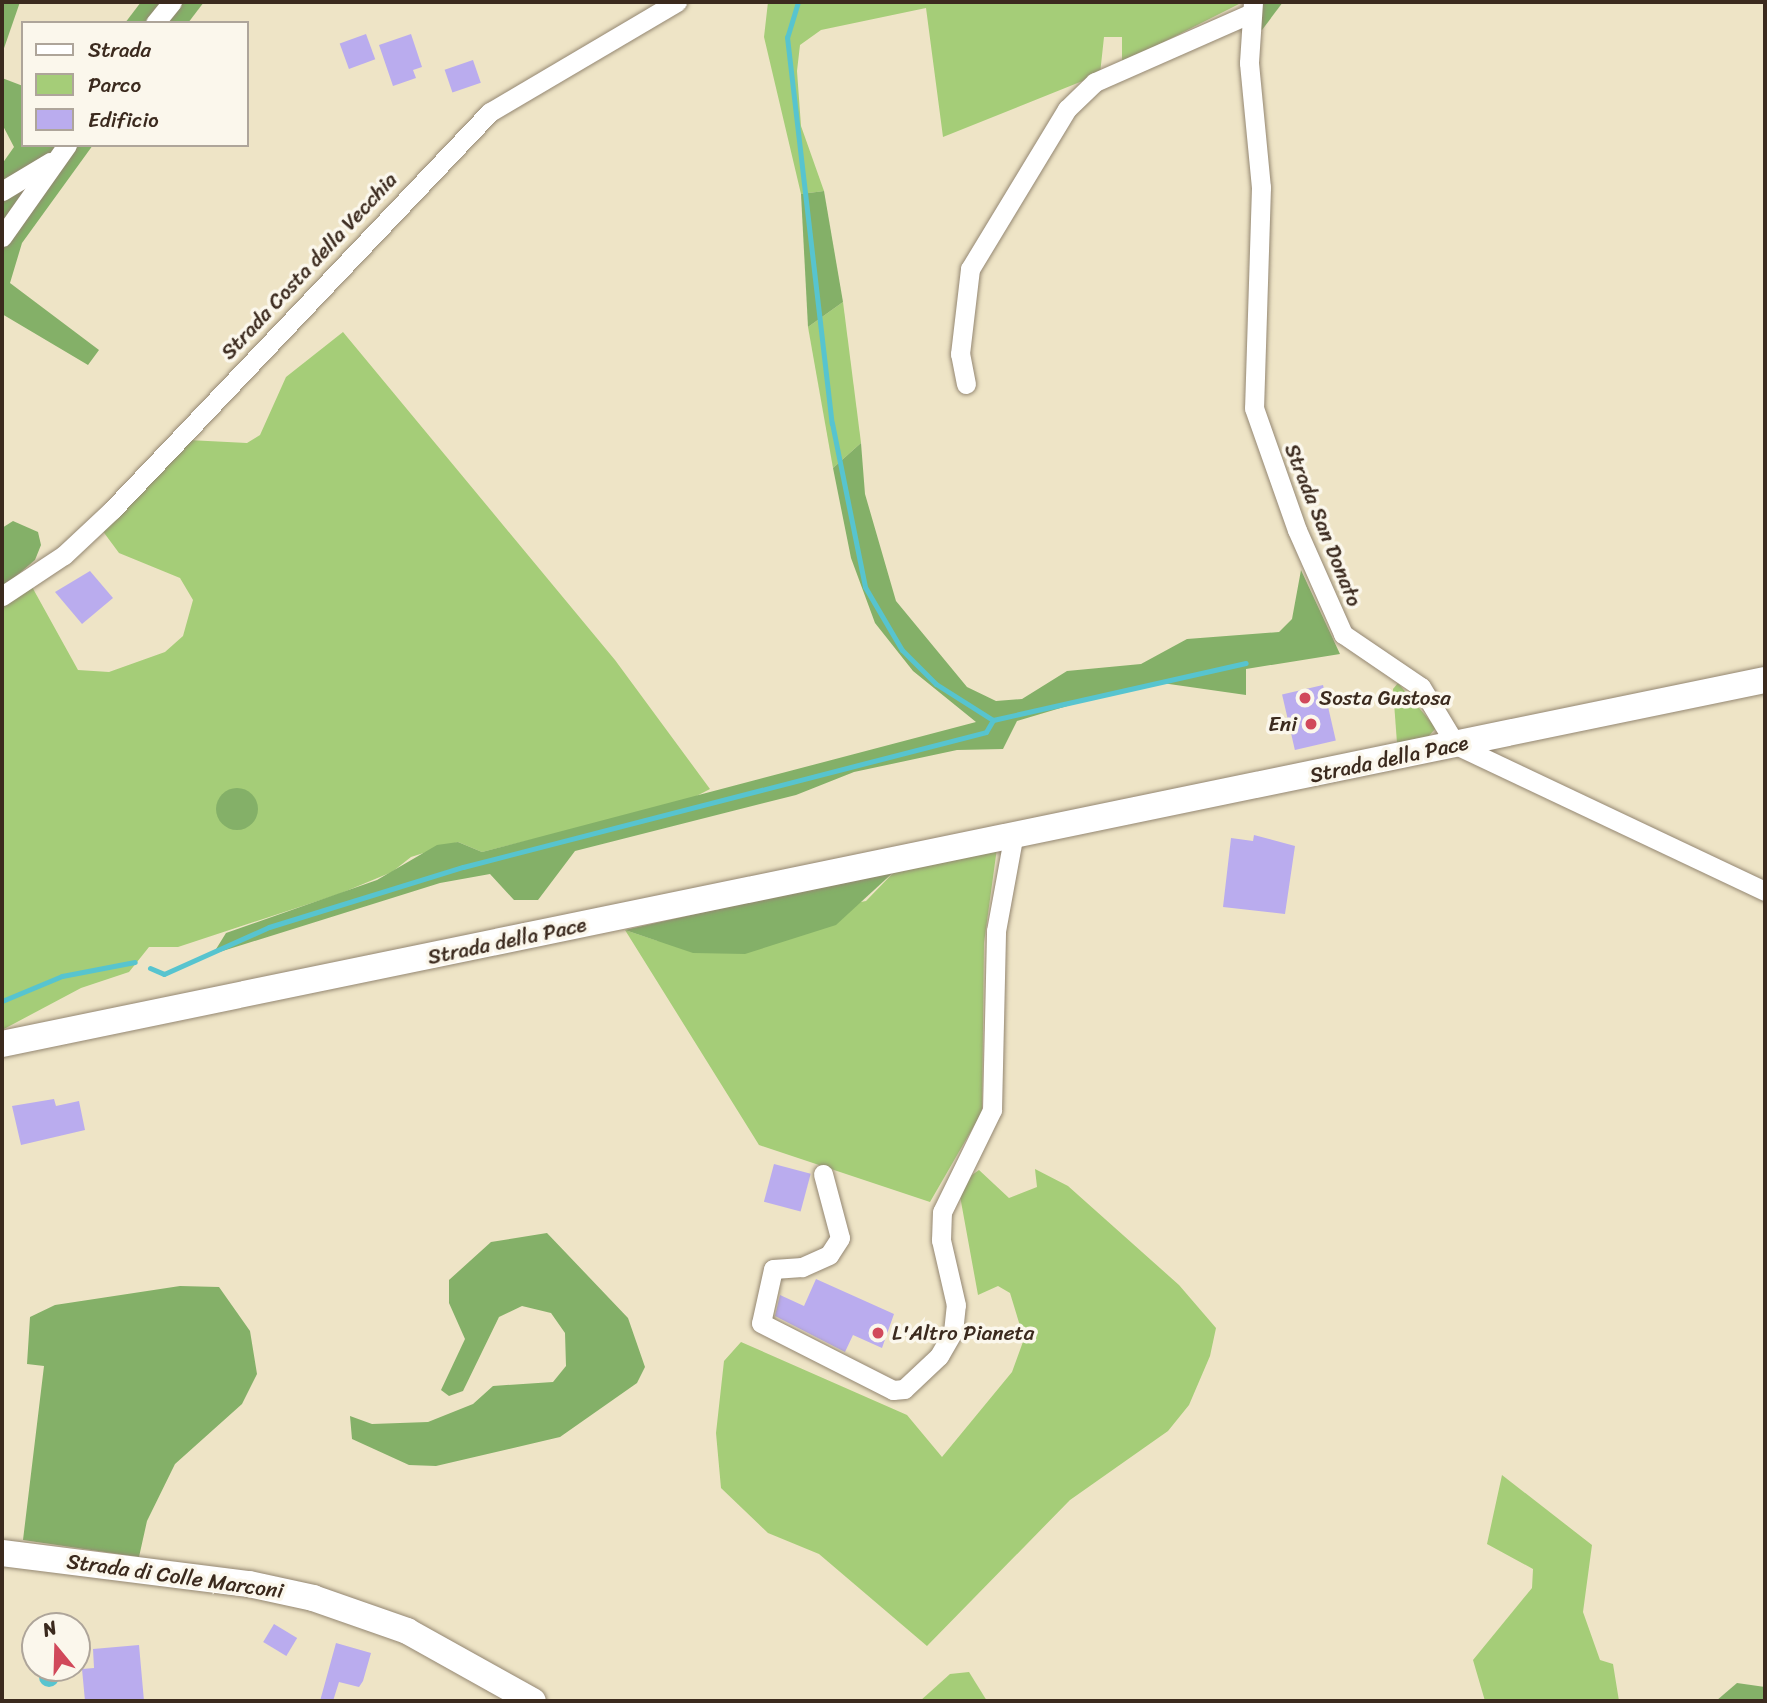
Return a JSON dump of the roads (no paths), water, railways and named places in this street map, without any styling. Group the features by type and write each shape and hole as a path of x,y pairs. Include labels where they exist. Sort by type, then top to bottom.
{"street":[{"path":"157,21 172,2"},
{"name":"Strada Costa della Vecchia","path":"2,596 64,555 112,510 490,112 677,2"},
{"name":"Strada San Donato","path":"966,384 960,354 970,269 1066,109 1095,82 1251,8 1261,187 1254,408 1297,530 1343,634 1421,687 1456,745"},
{"path":"2,237 51,162 64,147"},
{"path":"2,191 51,162"},
{"name":"Strada della Pace","path":"2,1044 1013,838 1765,680"},
{"path":"1456,745 1765,891"},
{"path":"823,1174 839,1238 828,1255 802,1267 773,1269 761,1322 892,1390 904,1390 939,1356 953,1332 956,1305 941,1240 942,1212 992,1110 996,931 1013,838"},
{"name":"Strada di Colle Marconi","path":"2,1553 249,1584 313,1598 407,1631 533,1701"}],"water":[{"path":"40,1682 58,1682 53,1687 45,1687"}],"waterway":[{"path":"798,2 787,37 832,423 865,587 902,650 936,684 993,720 1246,663"},
{"path":"150,968 164,974 269,927 463,867 986,732 993,720"},
{"path":"2,1001 62,976 135,962"}],"place":[{"name":"Sosta Gustosa","path":"1305,698"},
{"name":"Eni","path":"1311,724"},
{"name":"L'Altro Pianeta","path":"878,1333"}]}
